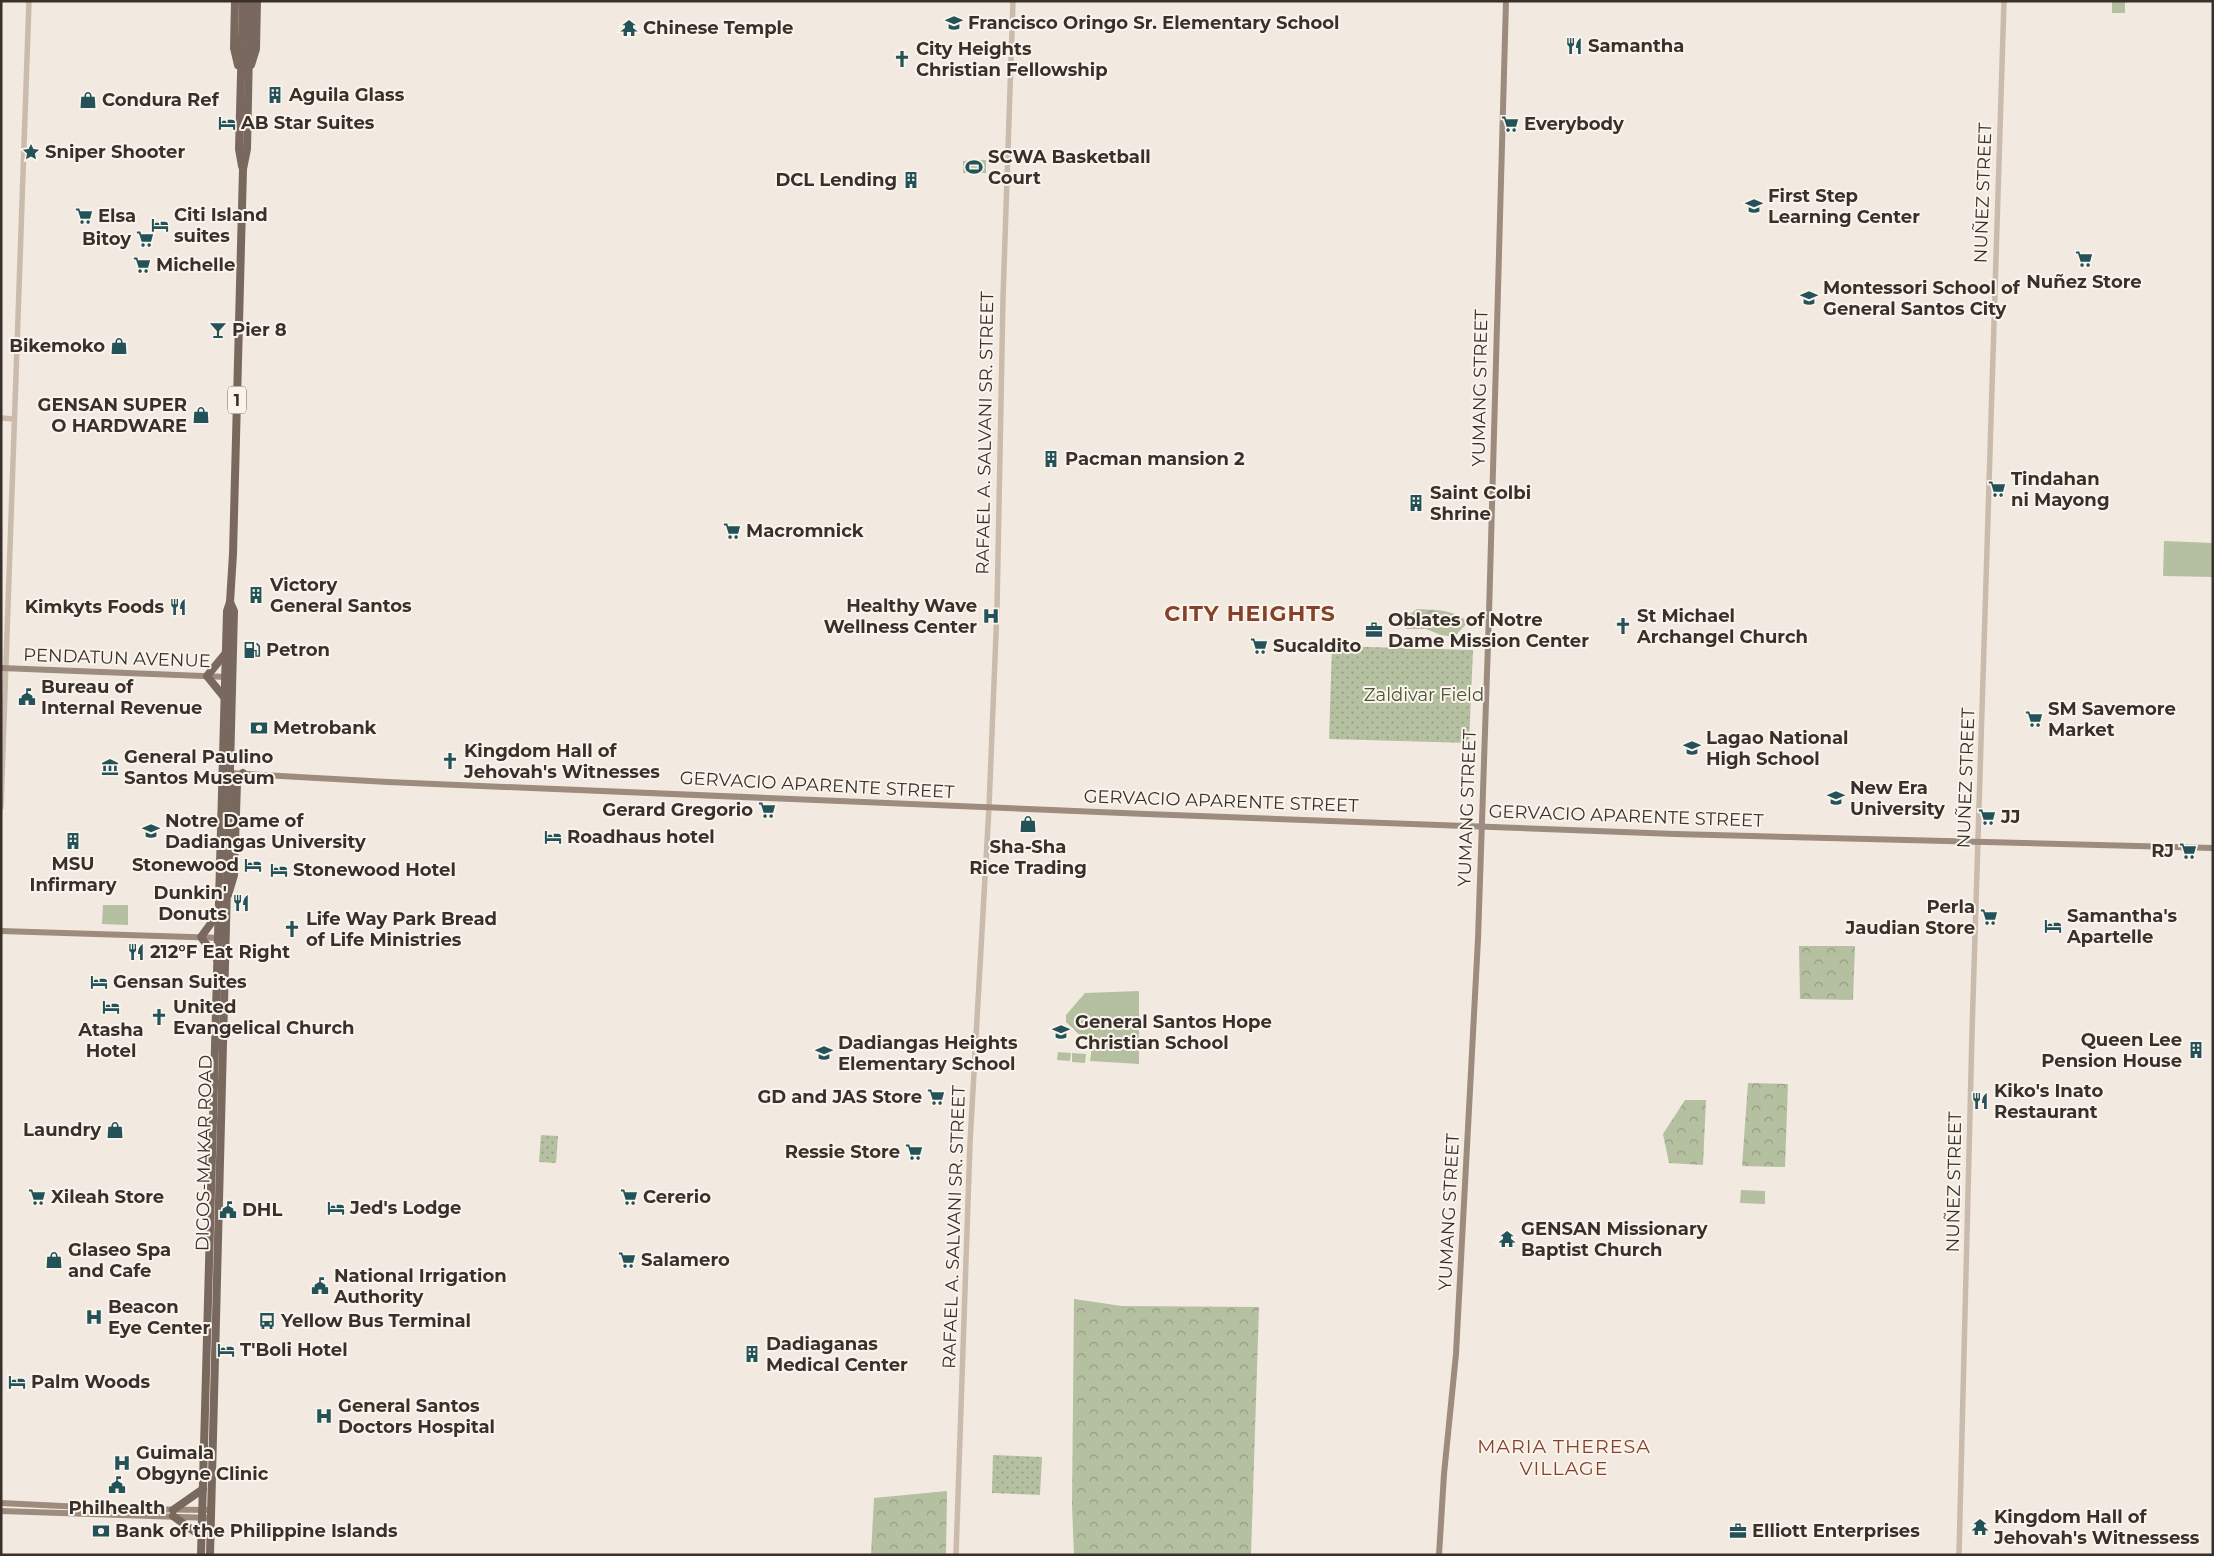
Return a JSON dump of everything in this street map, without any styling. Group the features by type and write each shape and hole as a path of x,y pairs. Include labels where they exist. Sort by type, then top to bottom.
{"main road":[{"name":"DIGOS-MAKAR ROAD","path":"235,1 234,48 245,74"},
{"name":"DIGOS-MAKAR ROAD","path":"243,1 245,74"},
{"name":"DIGOS-MAKAR ROAD","path":"210,1555 221,938 218,913 225,698 229,677 226,653 227,611 230,602 243,169 238,149 250,1"},
{"name":"DIGOS-MAKAR ROAD","path":"245,74 256,49 257,1"},
{"name":"YUMANG STREET","path":"1439,1555 1461,1266 1478,939 1489,619 1500,136 1506,1"},
{"name":"DIGOS-MAKAR ROAD","path":"202,1555 217,960 225,907 229,773 229,677 234,612 230,602"},
{"path":"225,698 207,676 219,664 226,653"},
{"name":"PENDATUN AVENUE","path":"3,668 229,677"},
{"name":"GERVACIO APARENTE STREET","path":"229,773 388,782 1481,826 1980,843 2213,848"},
{"path":"225,907 234,875 237,782 243,773"},
{"path":"201,937 218,913"},
{"path":"1,931 221,938"},
{"path":"201,937 217,960"},
{"path":"173,1513 203,1489"},
{"path":"1,1503 156,1513"},
{"path":"1,1512 211,1514"},
{"path":"173,1513 202,1538"}],"street":[{"path":"1,807 3,668 29,1"},
{"name":"RAFAEL A. SALVANI SR. STREET","path":"956,1555 970,1143 989,807 997,609 1002,298 1013,1"},
{"name":"NUÑEZ STREET","path":"1959,1555 1975,934 1980,843 2004,1"},
{"path":"1,418 14,419"}],"green space":[{"path":"2112,1 2125,1 2125,13 2112,13"},
{"name":"SCWA Basketball Court","path":"986,160 986,173 963,173 963,161"},
{"path":"2164,541 2213,543 2213,577 2163,576"},
{"path":"1417,609 1450,612 1468,622 1454,637 1441,635 1426,629 1406,629 1407,616"},
{"name":"Zaldivar Field","path":"1332,646 1473,650 1469,743 1329,739"},
{"path":"103,905 128,905 128,925 102,924"},
{"path":"1799,946 1855,946 1853,1000 1800,999"},
{"path":"1139,991 1139,1064 1090,1061 1092,1047 1066,1022 1066,1015 1085,993"},
{"path":"1058,1052 1071,1053 1070,1061 1057,1060"},
{"path":"1072,1053 1086,1054 1085,1063 1072,1062"},
{"path":"1748,1083 1788,1084 1785,1167 1742,1166"},
{"path":"1685,1100 1706,1100 1703,1165 1669,1163 1663,1134"},
{"path":"541,1135 558,1136 556,1163 539,1162"},
{"path":"1741,1190 1765,1191 1765,1204 1740,1203"},
{"path":"1074,1299 1122,1306 1259,1307 1251,1555 1074,1555 1072,1506"},
{"path":"993,1455 1042,1457 1040,1495 992,1493"},
{"path":"947,1491 946,1555 871,1555 874,1498"}],"place":[{"name":"Francisco Oringo Sr. Elementary School","path":"954,23"},
{"name":"Chinese Temple","path":"629,28"},
{"name":"Samantha","path":"1574,46"},
{"name":"City Heights Christian Fellowship","path":"902,59"},
{"name":"Aguila Glass","path":"275,95"},
{"name":"Condura Ref","path":"88,100"},
{"name":"AB Star Suites","path":"227,123"},
{"name":"Everybody","path":"1510,124"},
{"name":"Sniper Shooter","path":"31,152"},
{"name":"SCWA Basketball Court","path":"974,167"},
{"name":"DCL Lending","path":"911,180"},
{"name":"First Step Learning Center","path":"1754,206"},
{"name":"Elsa","path":"84,216"},
{"name":"Citi Island suites","path":"160,225"},
{"name":"Bitoy","path":"145,239"},
{"name":"Nuñez Store","path":"2084,259"},
{"name":"Michelle","path":"142,265"},
{"name":"Montessori School of General Santos City","path":"1809,298"},
{"name":"Pier 8","path":"218,330"},
{"name":"Bikemoko","path":"119,346"},
{"name":"GENSAN SUPER O HARDWARE","path":"201,415"},
{"name":"Pacman mansion 2","path":"1051,459"},
{"name":"Tindahan ni Mayong","path":"1997,489"},
{"name":"Saint Colbi Shrine","path":"1416,503"},
{"name":"Macromnick","path":"732,531"},
{"name":"Victory General Santos","path":"256,595"},
{"name":"Kimkyts Foods","path":"178,607"},
{"name":"Healthy Wave Wellness Center","path":"991,616"},
{"name":"St Michael Archangel Church","path":"1623,626"},
{"name":"Oblates of Notre Dame Mission Center","path":"1374,630"},
{"name":"Sucaldito","path":"1259,646"},
{"name":"Petron","path":"252,650"},
{"name":"Bureau of Internal Revenue","path":"27,697"},
{"name":"SM Savemore Market","path":"2034,719"},
{"name":"Metrobank","path":"259,728"},
{"name":"Lagao National High School","path":"1692,748"},
{"name":"Kingdom Hall of Jehovah's Witnesses","path":"450,761"},
{"name":"General Paulino Santos Museum","path":"110,767"},
{"name":"New Era University","path":"1836,798"},
{"name":"Gerard Gregorio","path":"767,810"},
{"name":"JJ","path":"1987,817"},
{"name":"Sha-Sha Rice Trading","path":"1028,824"},
{"name":"Notre Dame of Dadiangas University","path":"151,831"},
{"name":"Roadhaus hotel","path":"553,837"},
{"name":"MSU Infirmary","path":"73,841"},
{"name":"RJ","path":"2188,851"},
{"name":"Stonewood","path":"253,865"},
{"name":"Stonewood Hotel","path":"279,870"},
{"name":"Dunkin' Donuts","path":"241,903"},
{"name":"Perla Jaudian Store","path":"1989,917"},
{"name":"Samantha's Apartelle","path":"2053,926"},
{"name":"Life Way Park Bread of Life Ministries","path":"292,929"},
{"name":"212°F Eat Right","path":"136,952"},
{"name":"Gensan Suites","path":"99,982"},
{"name":"Atasha Hotel","path":"111,1007"},
{"name":"United Evangelical Church","path":"159,1017"},
{"name":"General Santos Hope Christian School","path":"1061,1032"},
{"name":"Queen Lee Pension House","path":"2196,1050"},
{"name":"Dadiangas Heights Elementary School","path":"824,1053"},
{"name":"GD and JAS Store","path":"936,1097"},
{"name":"Kiko's Inato Restaurant","path":"1980,1101"},
{"name":"Laundry","path":"115,1130"},
{"name":"Ressie Store","path":"914,1152"},
{"name":"Xileah Store","path":"37,1197"},
{"name":"Cererio","path":"629,1197"},
{"name":"Jed's Lodge","path":"336,1208"},
{"name":"DHL","path":"228,1210"},
{"name":"GENSAN Missionary Baptist Church","path":"1507,1239"},
{"name":"Glaseo Spa and Cafe","path":"54,1260"},
{"name":"Salamero","path":"627,1260"},
{"name":"National Irrigation Authority","path":"320,1286"},
{"name":"Beacon Eye Center","path":"94,1317"},
{"name":"Yellow Bus Terminal","path":"267,1321"},
{"name":"T'Boli Hotel","path":"226,1350"},
{"name":"Dadiaganas Medical Center","path":"752,1354"},
{"name":"Palm Woods","path":"17,1382"},
{"name":"General Santos Doctors Hospital","path":"324,1416"},
{"name":"Guimala Obgyne Clinic","path":"122,1463"},
{"name":"Philhealth","path":"117,1485"},
{"name":"Kingdom Hall of Jehovah's Witnessess","path":"1980,1527"},
{"name":"Bank of the Philippine Islands","path":"101,1531"},
{"name":"Elliott Enterprises","path":"1738,1531"}],"district":[{"name":"CITY HEIGHTS","path":"1250,613"},
{"name":"MARIA THERESA VILLAGE","path":"1564,1457"}]}
